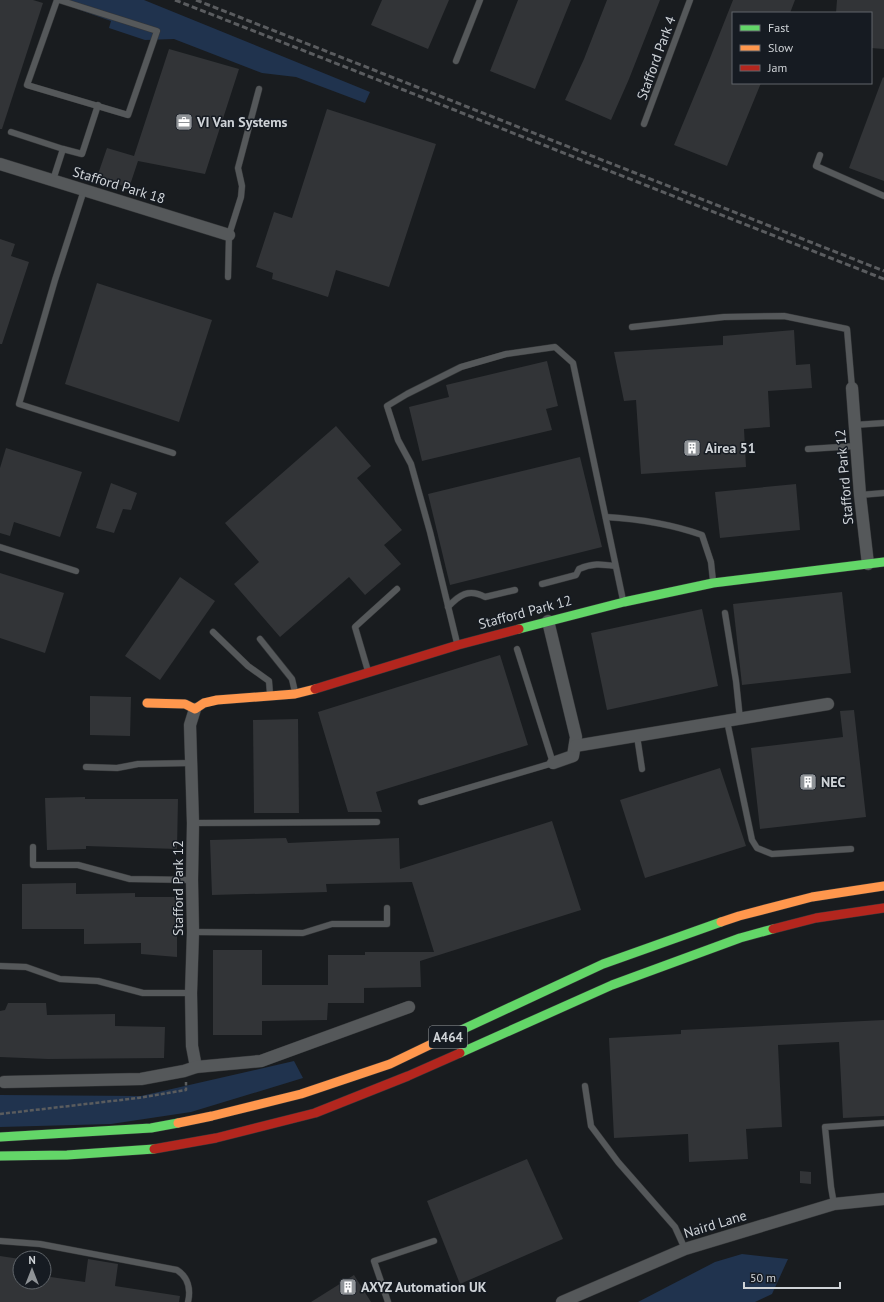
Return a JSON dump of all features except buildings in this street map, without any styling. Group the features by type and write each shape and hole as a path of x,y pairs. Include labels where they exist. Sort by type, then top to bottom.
{"main road":[{"name":"Stafford Park 12","path":"195,709 204,703 217,700 295,694 458,645 624,602 714,583 884,562"},
{"path":"147,703 185,704 195,709"},
{"name":"A464","path":"0,1137 151,1128 212,1116 301,1094 390,1064 603,964 738,916 812,898 884,886"},
{"name":"A464","path":"0,1156 68,1155 152,1150 216,1138 314,1113 408,1076 612,985 740,938 816,918 884,908"}],"street":[{"name":"Stafford Park 18","path":"0,164 229,235"},
{"name":"Stafford Park 12","path":"852,388 860,495 868,564"},
{"path":"548,621 576,737 573,756 553,763"},
{"path":"575,746 828,704"},
{"name":"Stafford Park 12","path":"195,709 190,725 193,823 193,932 191,993 192,1046 196,1067"},
{"path":"4,1082 141,1079 184,1071 196,1067 260,1061 409,1007"},
{"name":"Naird Lane","path":"562,1302 686,1249 834,1204 884,1199"}],"lane":[{"path":"58,0 156,31 128,115 27,85 58,0"},
{"path":"456,61 480,0"},
{"name":"Stafford Park 4","path":"644,124 690,0"},
{"path":"228,277 229,235 241,196 242,186 238,168 259,89"},
{"path":"11,132 82,154 98,105"},
{"path":"53,180 63,149"},
{"path":"820,155 816,166 884,196"},
{"path":"84,190 55,280 19,404 173,453"},
{"path":"632,327 724,317 784,316 847,329 852,388"},
{"path":"458,645 430,532 411,464 398,440 387,406 407,394 461,368 506,354 556,347 573,363 615,566 624,602"},
{"path":"854,425 884,423"},
{"path":"808,449 856,446"},
{"path":"860,495 884,493"},
{"path":"606,517 640,520 683,528 702,535 711,562 714,583"},
{"path":"0,547 76,571"},
{"path":"542,584 576,575 579,569 588,565 598,564 615,566"},
{"path":"369,672 355,627 397,589"},
{"path":"448,607 457,597 463,594 478,593 485,597 515,590"},
{"path":"725,614 736,681 740,719"},
{"path":"213,632 248,666 269,682 270,696"},
{"path":"260,639 292,679 295,694"},
{"path":"421,802 553,763 517,649"},
{"path":"727,721 752,840 757,848 772,854 851,849"},
{"path":"637,736 642,768"},
{"path":"86,768 117,768 138,764 191,763"},
{"path":"193,823 377,822"},
{"path":"33,847 33,865 78,865 130,879 192,880"},
{"path":"193,932 303,933 332,924 387,924 387,908"},
{"path":"0,966 26,967 60,978 98,981 143,993 191,993"},
{"path":"585,1086 591,1126 618,1162 675,1227 686,1249"},
{"path":"834,1204 825,1127 884,1123"},
{"path":"0,1241 40,1244 177,1270 188,1280 188,1302"},
{"path":"388,1302 374,1261 434,1241"}],"path":[{"path":"0,1114 138,1098 186,1090"}],"shaded area":[{"path":"68,0 144,0 370,92 365,103 296,77 262,73 174,39 145,40 109,28 111,21 77,9"},
{"path":"294,1061 303,1078 191,1112 111,1124 0,1127 0,1095 141,1096"},
{"path":"742,1254 788,1259 772,1294 755,1302 638,1302 715,1262"}],"railway":[{"path":"175,0 884,279"},
{"path":"196,0 884,271"}],"traffic: fast":[{"path":"519,629 624,602 713,583 884,562"},
{"path":"442,1039 603,964 721,922"},
{"path":"460,1053 612,985 740,938 773,929"},
{"path":"0,1137 151,1128 178,1123"},
{"path":"0,1156 67,1155 154,1149"}],"traffic: slow":[{"path":"147,703 185,704 195,709 204,703 217,700 295,694 315,689"},
{"path":"721,922 812,897 884,886"},
{"path":"178,1123 301,1094 390,1064 442,1039"}],"traffic: jam":[{"path":"315,689 458,645 519,629"},
{"path":"773,929 816,918 884,908"},
{"path":"154,1149 216,1138 315,1113 408,1076 460,1053"}],"place":[{"name":"VI Van Systems","path":"184,122"},
{"name":"Airea 51","path":"692,448"},
{"name":"NEC","path":"808,782"},
{"name":"AXYZ Automation UK","path":"348,1287"}]}
